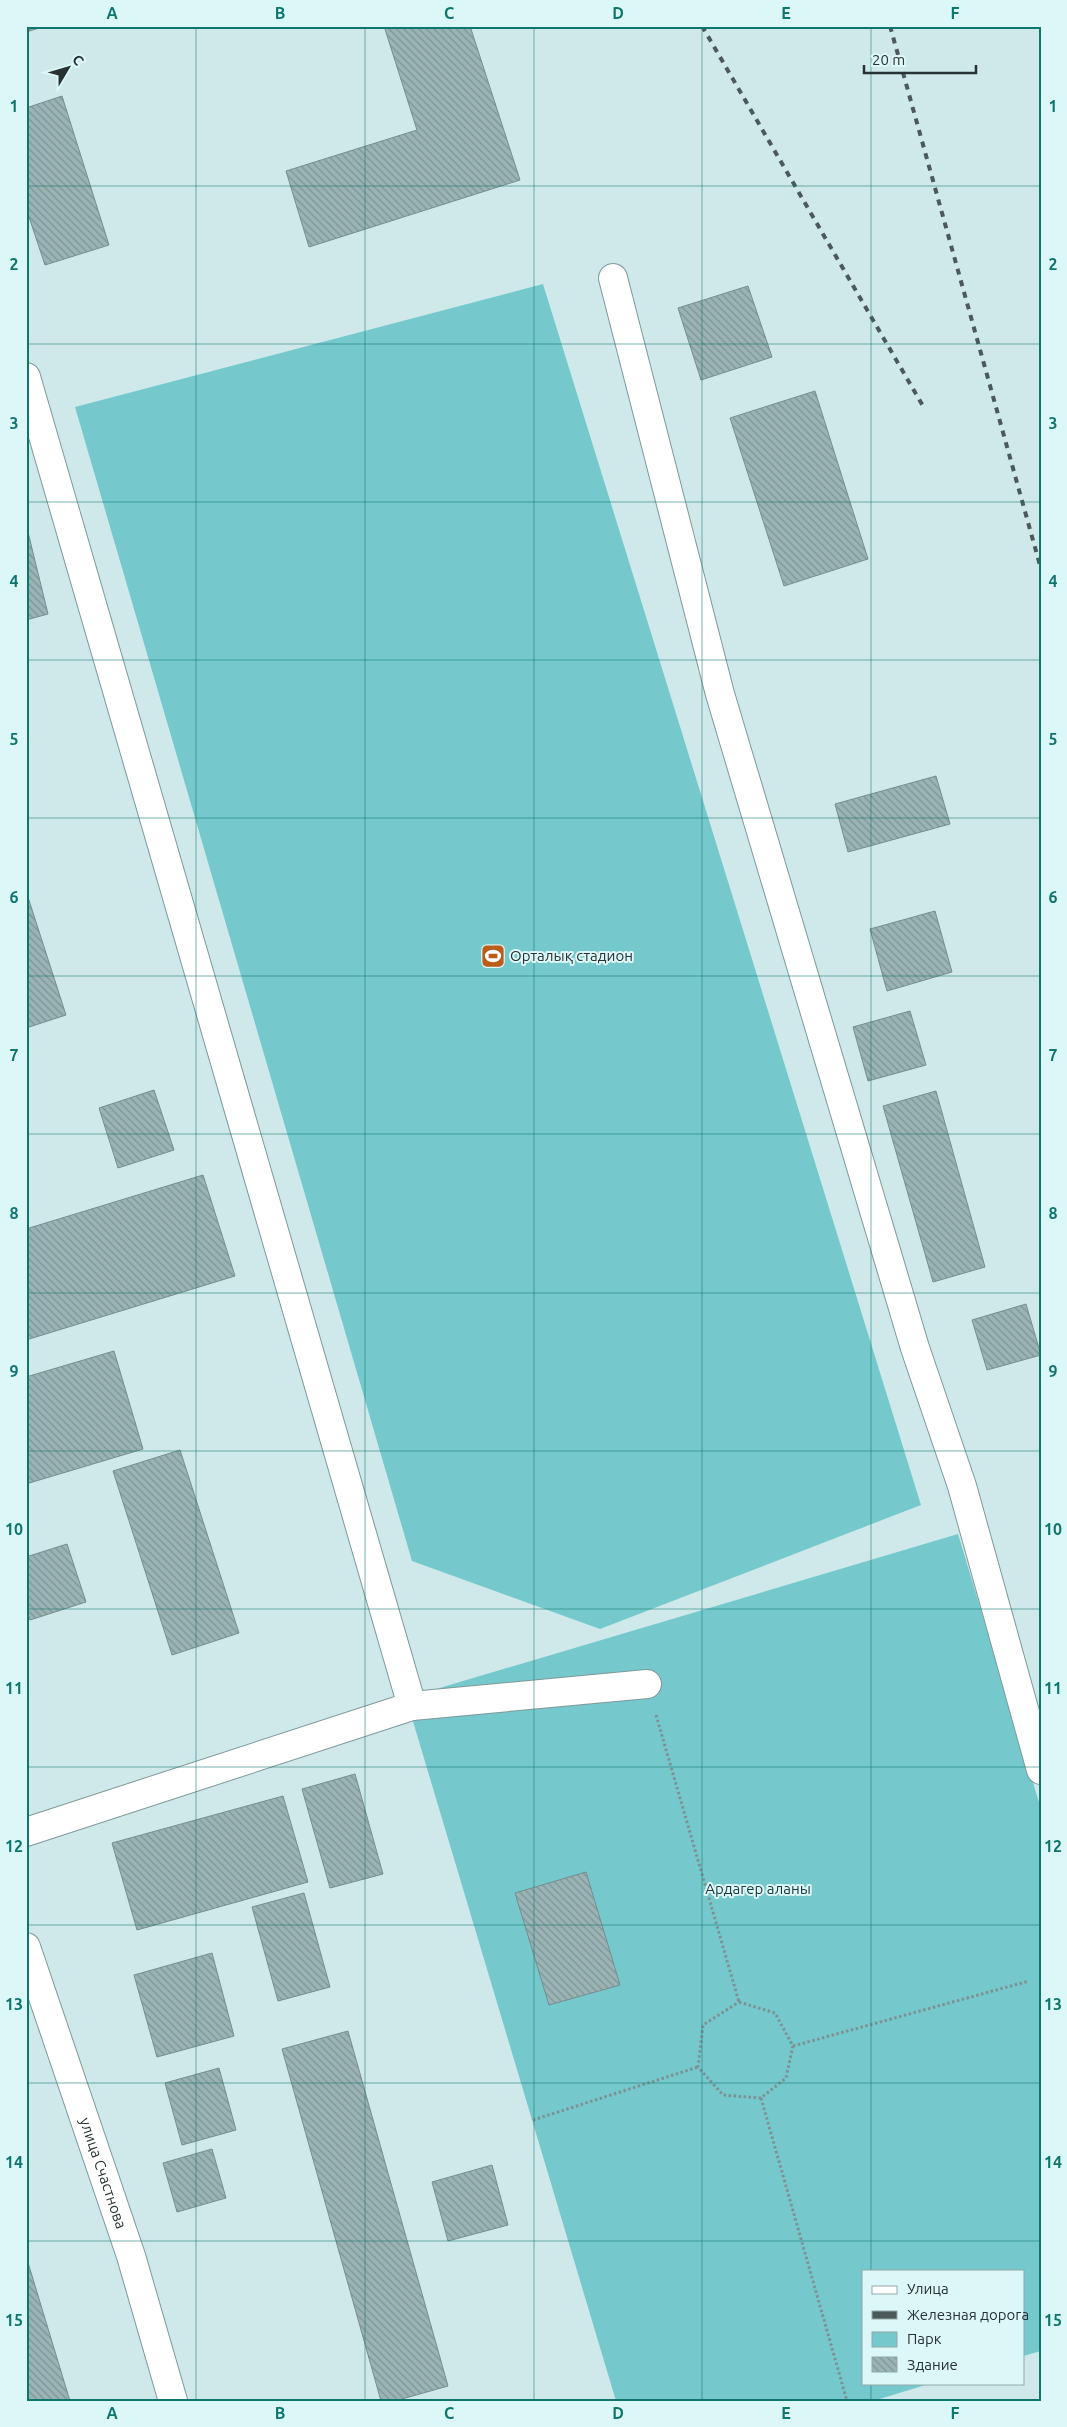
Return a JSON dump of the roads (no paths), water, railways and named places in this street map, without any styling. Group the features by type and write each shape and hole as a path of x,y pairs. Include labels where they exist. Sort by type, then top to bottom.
{"street":[{"path":"613,278 720,694 909,1330 962,1486 1041,1770"},
{"path":"26,377 412,1706"},
{"path":"26,1832 412,1706 647,1684"},
{"name":"улица Счастнова","path":"26,1947 131,2256 173,2401"}],"railway":[{"path":"702,26 923,406"},
{"path":"890,26 1041,569"}],"place":[{"name":"Орталық стадион","path":"493,956"}],"park label":[{"name":"Ардагер аланы","path":"758,1889"}]}
